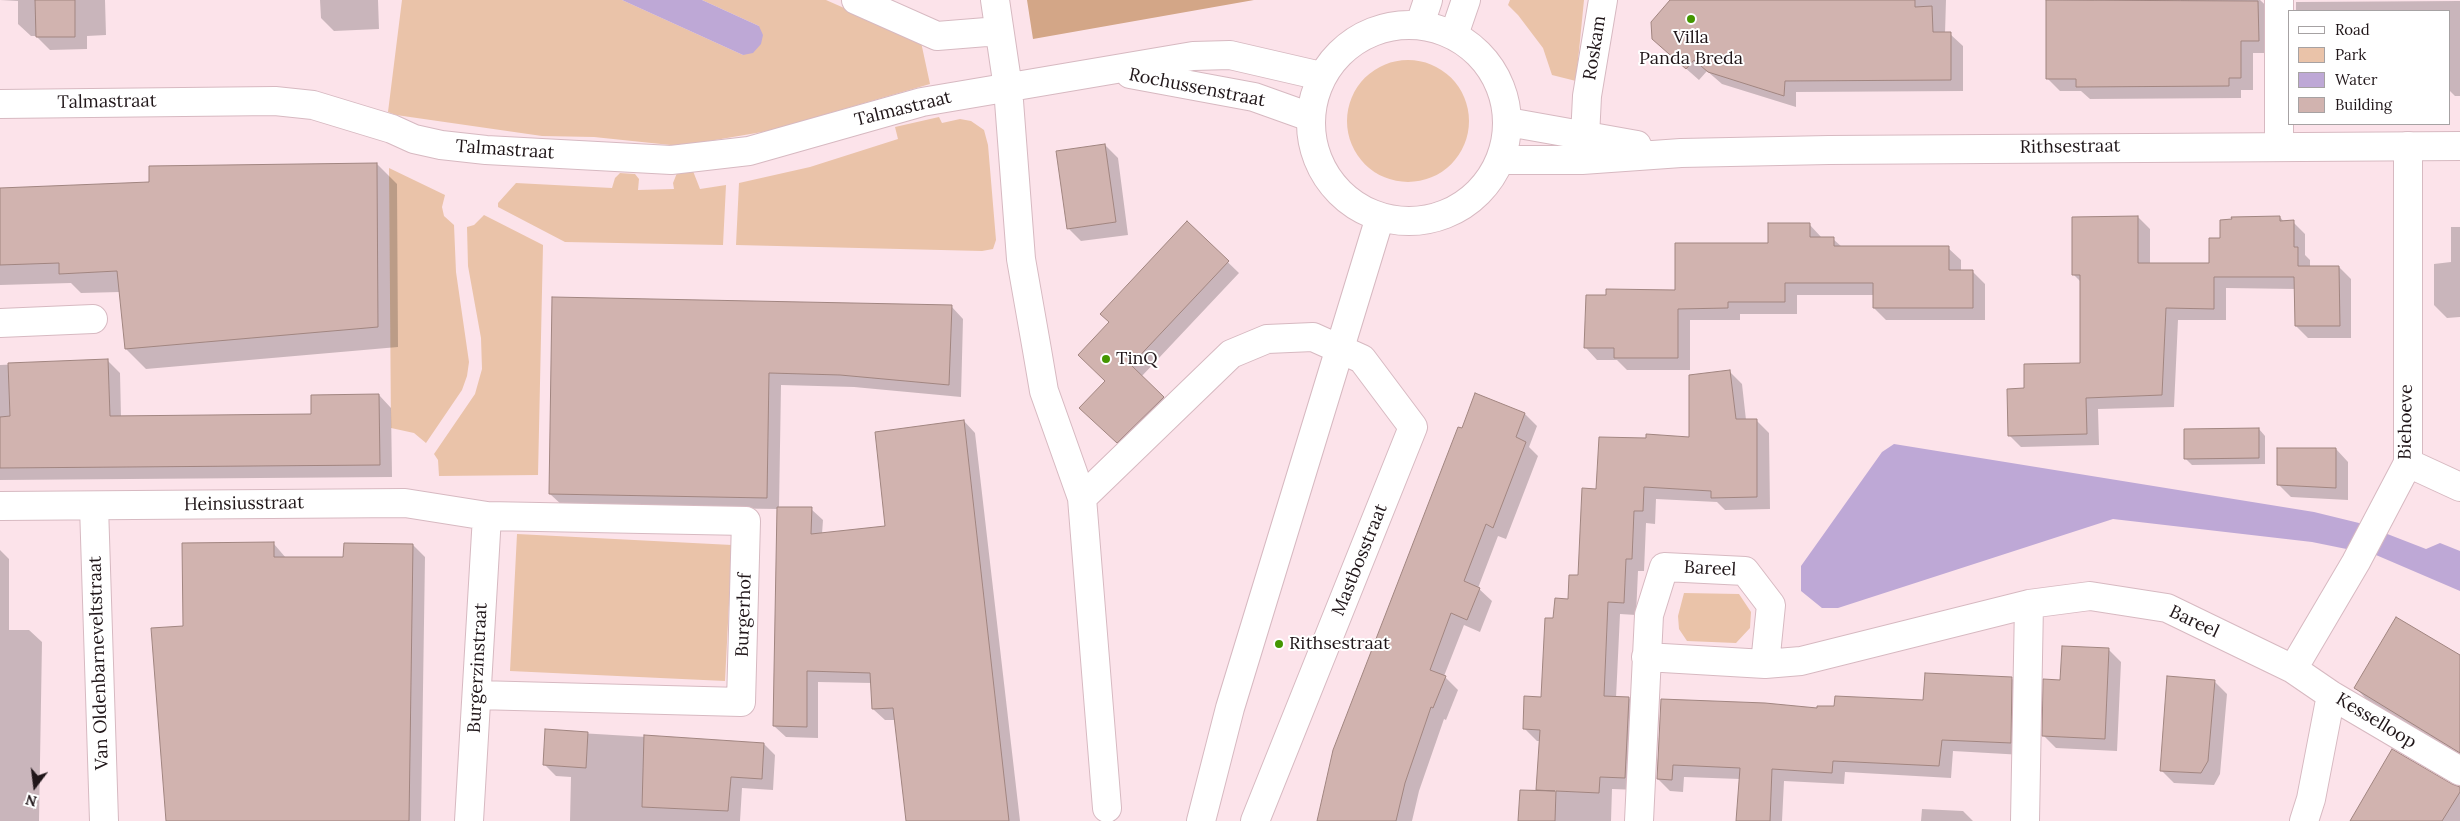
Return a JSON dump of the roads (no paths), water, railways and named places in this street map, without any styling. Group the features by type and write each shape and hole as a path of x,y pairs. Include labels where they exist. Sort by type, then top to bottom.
{"street":[{"path":"856,0 937,36 999,31"},
{"path":"995,0 1008,88 1021,259 1044,391 1082,498 1107,808"},
{"path":"1454,35 1466,0"},
{"name":"Roskam","path":"1584,148 1588,96 1603,0"},
{"path":"2279,0 2279,146"},
{"path":"1424,12 1454,35 1476,50 1493,71 1504,95 1508,122 1500,160 1487,183 1473,198 1447,214 1418,221 1380,217 1348,200 1332,184 1320,166 1314,150 1310,117 1313,96 1321,76 1332,59 1347,45 1364,34 1391,26 1424,12"},
{"name":"Rochussenstraat","path":"1008,88 1193,56 1230,55 1321,76"},
{"name":"Rochussenstraat","path":"1112,71 1254,97 1310,117"},
{"name":"Talmastraat","path":"0,104 276,101 313,105 392,129 414,139 441,145 486,150 671,160 748,152 922,102 1008,88"},
{"name":"Rithsestraat","path":"1508,122 1584,148"},
{"name":"Rithsestraat","path":"1500,160 1584,148 1680,153 2279,146 2460,146"},
{"name":"Biehoeve","path":"2294,669 2378,523 2408,463 2408,146"},
{"path":"1200,821 1230,708 1380,217"},
{"path":"0,323 93,320"},
{"name":"Mastbosstraat","path":"1082,498 1231,354 1267,340 1313,338 1362,359 1413,427 1255,821"},
{"path":"2408,463 2460,487"},
{"name":"Heinsiusstraat","path":"0,506 405,503 487,516"},
{"name":"Van Oldenbarneveltstraat","path":"94,506 104,821"},
{"name":"Burgerzinstraat","path":"469,821 487,516"},
{"name":"Burgerhof","path":"476,695 741,702 746,521 487,516"},
{"name":"Bareel","path":"1639,821 1646,657 1650,616 1664,567 1745,571 1771,605 1765,664"},
{"name":"Bareel","path":"1646,657 1765,664 1802,661 2029,604 2090,596 2167,608 2294,669"},
{"path":"2025,821 2029,604"},
{"name":"Kesselloop","path":"2294,669 2331,694 2460,770"},
{"path":"2304,821 2311,799 2331,694"}],"water":[{"path":"622,0 702,0 759,26 763,35 761,44 753,53 743,55"},
{"path":"1894,444 2314,512 2359,523 2426,549 2440,543 2460,551 2460,591 2376,555 2312,542 2113,519 1838,608 1822,608 1801,591 1801,566 1882,452"}],"place":[{"name":"Villa Panda Breda","path":"1691,19"},
{"name":"TinQ","path":"1106,359"},
{"name":"Rithsestraat","path":"1279,644"}]}
